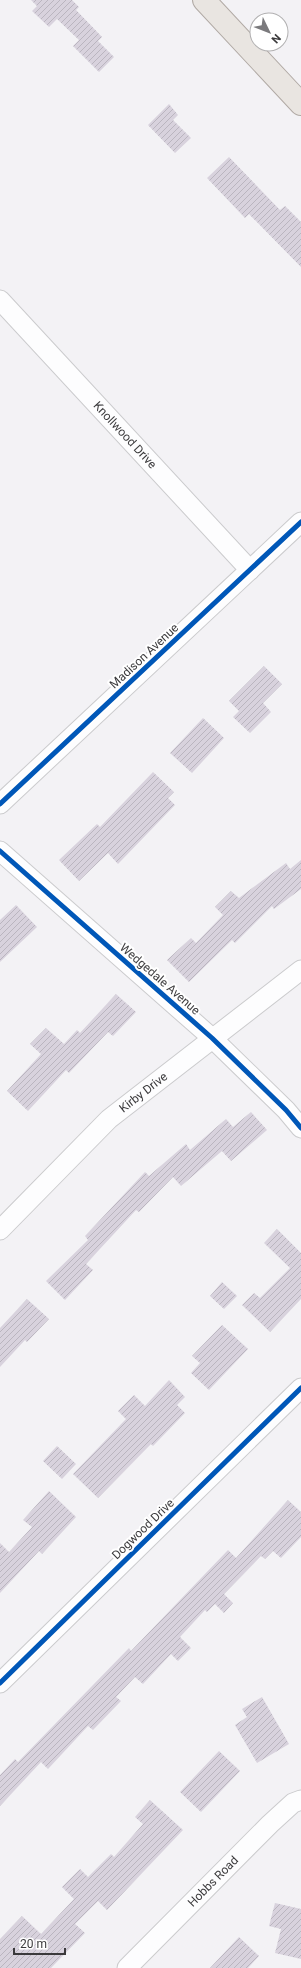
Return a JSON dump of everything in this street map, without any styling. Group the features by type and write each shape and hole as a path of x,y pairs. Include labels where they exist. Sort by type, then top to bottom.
{"main road":[{"path":"204,0 301,104"}],"street":[{"name":"Knollwood Drive","path":"0,300 250,570"},
{"name":"Madison Avenue","path":"0,804 301,522"},
{"name":"Wedgedale Avenue","path":"0,851 212,1038 286,1110 301,1128"},
{"name":"Kirby Drive","path":"0,1230 108,1119 301,970"},
{"name":"Dogwood Drive","path":"0,1683 301,1388"},
{"name":"Hobbs Road","path":"128,1968 270,1824 293,1803 301,1800"}],"building":[{"path":"31,0 72,0 79,7 76,10 102,37 98,41 114,57 99,72 73,46 79,40 57,19 49,27 32,11 37,6"},
{"path":"169,104 178,115 173,120 191,138 175,153 148,125"},
{"path":"229,157 280,210 285,206 301,222 301,267 249,214 245,218 207,178"},
{"path":"264,666 282,684 263,703 271,712 250,733 233,717 239,711 229,701"},
{"path":"203,718 224,738 192,773 170,753"},
{"path":"153,772 174,792 168,798 175,805 118,864 108,853 79,881 59,860 97,824 100,827"},
{"path":"301,860 301,889 274,909 272,906 235,943 232,940 189,982 167,960 191,938 196,943 223,915 215,907 231,891 239,898 286,863 290,869"},
{"path":"16,905 37,927 0,962 0,920"},
{"path":"116,994 136,1012 113,1036 108,1032 69,1073 66,1070 28,1111 7,1091 41,1054 30,1044 46,1028 64,1044 77,1030 80,1033"},
{"path":"251,1112 267,1130 231,1161 222,1151 181,1186 173,1177 139,1212 136,1210 86,1264 93,1270 65,1300 46,1281 88,1240 85,1236 145,1172 149,1176 186,1144 190,1150 226,1119 233,1127"},
{"path":"277,1229 301,1253 301,1299 270,1332 242,1305 254,1293 260,1298 290,1268 264,1243"},
{"path":"222,1282 237,1296 224,1309 210,1296"},
{"path":"27,1299 49,1319 27,1342 25,1340 0,1367 0,1328"},
{"path":"222,1325 248,1349 209,1390 191,1373 200,1363 192,1356"},
{"path":"169,1380 185,1397 177,1405 185,1413 153,1446 151,1444 98,1498 73,1474 126,1419 118,1411 134,1395 145,1406"},
{"path":"57,1446 76,1464 62,1479 43,1461"},
{"path":"49,1491 76,1517 42,1554 39,1551 0,1593 0,1543 9,1552 32,1527 23,1520"},
{"path":"288,1500 301,1512 301,1537 281,1558 273,1551 265,1559 261,1556 224,1594 233,1603 224,1613 215,1604 207,1612 205,1610 180,1637 191,1648 178,1661 171,1654 143,1684 135,1677 116,1697 121,1701 93,1730 88,1726 48,1769 41,1762 0,1806 0,1775 15,1759 18,1762 129,1648 131,1651 228,1550 236,1558"},
{"path":"262,1697 289,1744 257,1763 235,1725 247,1717 242,1709"},
{"path":"219,1751 240,1771 201,1812 180,1792"},
{"path":"150,1800 183,1830 107,1910 98,1901 75,1924 85,1933 51,1968 0,1968 0,1939 22,1916 41,1934 74,1899 62,1887 80,1869 88,1877 111,1854 114,1857 143,1824 135,1817"},
{"path":"275,1903 301,1909 301,1959 275,1953 281,1929 269,1926"},
{"path":"239,1937 259,1956 248,1968 210,1968"}],"cycle path":[{"path":"0,804 301,522"},
{"path":"0,851 212,1038 286,1110 301,1128"},
{"path":"0,1683 301,1388"}]}
